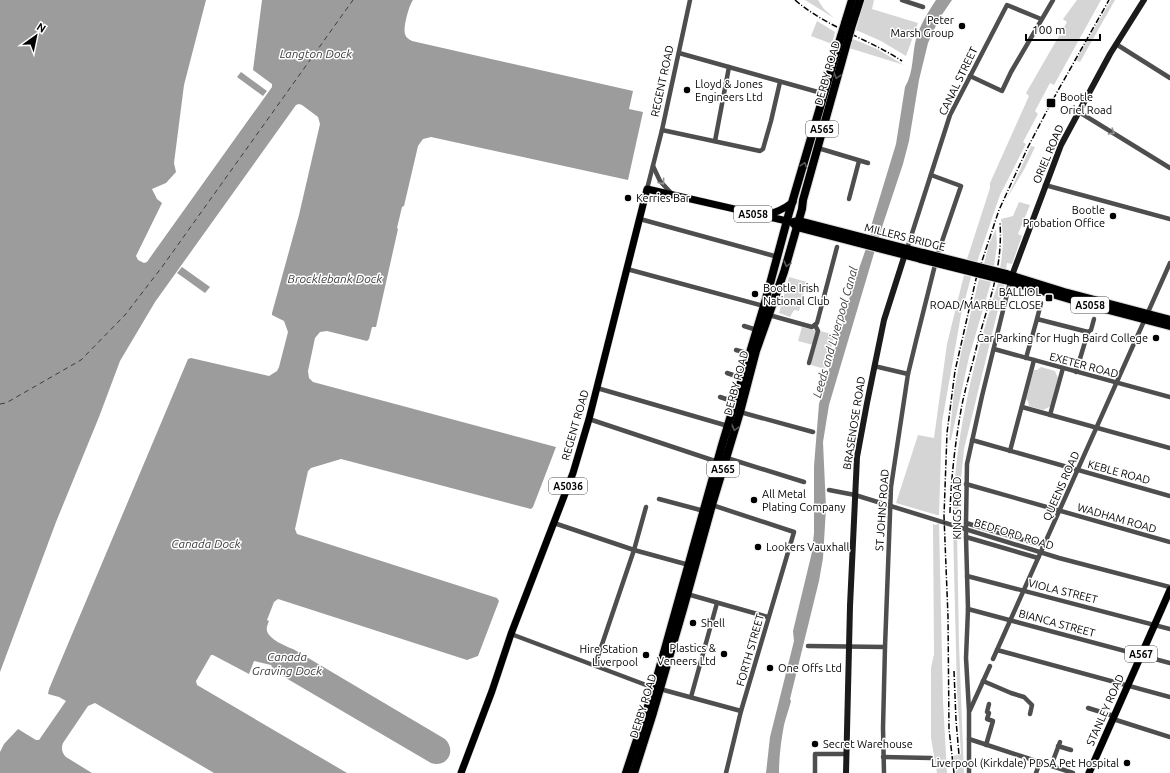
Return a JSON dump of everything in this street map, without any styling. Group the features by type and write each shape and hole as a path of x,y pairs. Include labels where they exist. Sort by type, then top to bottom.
{"highway":[{"name":"DERBY ROAD","path":"634,773 689,565 742,378 778,257 803,200 818,148 845,38 852,0"},
{"name":"DERBY ROAD","path":"848,24 860,0"},
{"name":"DERBY ROAD","path":"626,773 657,688 687,594 727,458 756,351 784,272 794,223 792,202 825,94 845,38"},
{"name":"MILLERS BRIDGE","path":"794,223 1008,278"},
{"name":"A5058","path":"1008,278 1146,317 1170,326"},
{"name":"A5058","path":"1146,317 1170,320"}],"main road":[{"name":"ORIEL ROAD","path":"1008,278 1061,145 1104,64 1144,0"},
{"name":"MILLERS BRIDGE","path":"648,189 794,223"},
{"name":"REGENT ROAD","path":"461,773 511,634 573,473 590,419 648,189"},
{"path":"761,215 773,214 782,210 792,202"},
{"name":"BRASENOSE ROAD","path":"846,773 849,646 858,457 874,366 884,320 903,251"},
{"name":"STANLEY ROAD","path":"1089,773 1170,588"}],"street":[{"name":"REGENT ROAD","path":"648,189 690,0"},
{"path":"902,0 923,7"},
{"path":"970,76 1002,91 1011,72 1054,0"},
{"name":"CANAL STREET","path":"903,251 931,175 950,114 1007,5 1042,19"},
{"path":"1116,44 1170,78"},
{"path":"679,53 825,94"},
{"path":"715,141 729,67"},
{"path":"662,130 760,151 763,149 780,82"},
{"path":"1079,112 1170,168"},
{"path":"818,148 868,163"},
{"path":"849,199 860,161"},
{"path":"653,166 660,181 674,196"},
{"name":"ST JOHNS ROAD","path":"884,773 884,647 892,479 908,374 938,253 961,186 931,175"},
{"path":"1045,185 1170,219"},
{"path":"640,219 778,257"},
{"path":"769,315 812,327 817,323 837,247"},
{"name":"QUEENS ROAD","path":"993,659 1170,262"},
{"path":"627,268 764,306"},
{"name":"KINGS ROAD","path":"969,739 970,711 966,658 968,609 966,537 967,464 994,349 1008,278"},
{"path":"1026,358 1041,303"},
{"path":"794,321 796,315"},
{"path":"1037,319 1088,332"},
{"path":"1076,372 1088,332 1094,319"},
{"path":"809,363 818,331 814,325"},
{"path":"744,326 757,330"},
{"name":"EXETER ROAD","path":"994,349 1170,397"},
{"path":"736,350 750,354"},
{"path":"1010,451 1034,360"},
{"path":"874,366 908,374"},
{"path":"1050,415 1063,368"},
{"path":"727,374 742,378"},
{"path":"597,388 728,426"},
{"path":"720,397 735,402"},
{"path":"1022,407 1170,448"},
{"path":"740,412 813,432"},
{"path":"590,419 718,462"},
{"name":"KEBLE ROAD","path":"972,440 1170,496"},
{"path":"727,458 804,482"},
{"name":"WADHAM ROAD","path":"966,484 1170,542"},
{"name":"BEDFORD ROAD","path":"829,490 855,495 1063,559 1170,588"},
{"path":"659,499 704,511"},
{"name":"FORTH STREET","path":"712,505 794,532 741,710 726,773"},
{"path":"594,665 634,550 646,507"},
{"path":"554,523 634,550 689,565"},
{"name":"BEDFORD ROAD","path":"966,523 1044,546"},
{"name":"BEDFORD ROAD","path":"966,537 1038,558"},
{"name":"VIOLA STREET","path":"967,576 1170,629"},
{"path":"687,594 768,617"},
{"path":"691,696 717,603"},
{"name":"BIANCA STREET","path":"968,609 1141,654 1170,663"},
{"path":"511,634 657,688 741,710"},
{"path":"808,646 884,647"},
{"path":"997,650 1170,697"},
{"path":"970,711 990,666"},
{"path":"983,681 1024,697 1032,705 1030,714"},
{"path":"986,745 995,722 987,719 989,704"},
{"path":"1088,708 1170,737"},
{"path":"970,772 969,739 1073,773"},
{"path":"1051,766 1059,744 1071,750"},
{"path":"815,773 815,754 846,754"},
{"path":"883,757 932,758"},
{"path":"1036,773 1040,762"}],"shaded area":[{"path":"805,0 818,0 824,9 834,18"},
{"path":"864,0 874,0 872,9 918,23 906,56 881,41 856,30"},
{"path":"1077,0 1101,0 1054,85 1050,83 1035,111 1038,114 1023,142 1026,144 1000,195 977,262 967,259 990,188 990,183 1029,96 1026,93 1067,22 1063,19"},
{"path":"1111,0 1115,0 1080,62 1076,60"},
{"path":"817,21 835,32 832,44 811,36"},
{"path":"853,39 877,49 904,65 849,48"},
{"path":"1031,146 1035,147 1025,168 1007,198"},
{"path":"1019,202 1030,205 1018,234 1022,236 1012,264 1007,263 1006,270 1000,269 1003,244 1001,219 1013,216"},
{"path":"996,229 997,245 994,266 984,264 989,244"},
{"path":"964,275 971,277 961,315 942,422 939,515 937,515 896,503 918,435 934,438 947,344"},
{"path":"789,277 807,282 799,311 794,310 790,317 779,313"},
{"path":"979,279 991,282 969,357 951,440 949,440 954,392 961,353"},
{"path":"998,283 1004,285 964,449 957,519 953,518 954,488 961,429 973,370"},
{"path":"802,327 817,331 813,345 798,341"},
{"path":"820,331 835,335 825,369 811,365"},
{"path":"1041,367 1055,371 1058,378 1051,406 1043,410 1029,406 1026,399 1034,370"},
{"path":"939,523 943,701 947,773 937,773 931,738 931,668 934,654 933,524 936,525"},
{"path":"953,527 957,530 959,644 964,773 956,773 953,756 961,754 957,691"}],"water":[{"path":"0,0 206,0 184,85 174,163 176,172 166,183 152,189 157,199 162,203 136,256 138,260 144,263 147,262 272,87 272,84 253,70 262,0 413,0 405,27 406,36 412,41 633,91 629,109 643,112 628,180 431,137 423,139 418,146 404,206 402,207 376,327 372,327 369,339 367,341 327,331 320,332 315,338 308,371 309,378 313,382 556,447 531,509 341,459 311,468 308,471 295,529 297,534 497,598 499,601 478,656 467,660 278,599 274,602 267,620 269,621 267,631 271,637 445,739 450,749 450,753 446,761 437,764 431,763 275,672 271,665 254,661 249,674 211,655 196,681 197,685 347,773 214,773 95,703 88,706 63,743 62,747 66,757 92,773 0,773 0,752 4,744 18,729 36,740 39,740 66,701 48,694 49,689 188,359 191,358 269,376 277,371 279,367 288,332 284,321 272,315 272,313 299,215 320,124 318,117 302,105 296,105 155,302 120,361 56,522 0,672"},
{"path":"936,0 952,0 939,19 928,43 919,80 909,141 903,164 880,233 829,405 823,442 826,508 823,558 819,581 790,699 791,701 784,725 780,749 779,773 766,773 770,737 794,641 793,631 812,552 814,533 814,466 819,404 853,286 871,234 872,223 896,144 905,87 910,75 916,39 924,19"},
{"path":"241,72 267,91 263,96 237,77"},
{"path":"182,267 210,287 205,293 177,273"}],"ferry route":[{"path":"0,404 6,403 81,360 125,315 162,267 353,0"}],"railway":[{"path":"795,0 834,26 902,61"},
{"path":"954,773 949,729 948,617 944,516 947,433 955,371 976,279 999,210 1028,147 1051,103 1109,0"},
{"path":"950,513 951,487 961,410 977,345 994,286 999,256 1000,223"},
{"path":"954,671 959,755"}],"place":[{"name":"Peter Marsh Group","path":"962,26"},
{"name":"Lloyd & Jones Engineers Ltd","path":"687,90"},
{"name":"Bootle Oriel Road","path":"1051,103"},
{"name":"Kerries Bar","path":"628,198"},
{"name":"Bootle Probation Office","path":"1113,216"},
{"name":"Bootle Irish National Club","path":"755,294"},
{"name":"BALLIOL ROAD/MARBLE CLOSE","path":"1049,298"},
{"name":"Car Parking for Hugh Baird College","path":"1156,338"},
{"name":"All Metal Plating Company","path":"754,500"},
{"name":"Lookers Vauxhall","path":"758,547"},
{"name":"Shell","path":"693,623"},
{"name":"Plastics & Veneers Ltd","path":"724,654"},
{"name":"Hire Station Liverpool","path":"646,655"},
{"name":"One Offs Ltd","path":"770,668"},
{"name":"Secret Warehouse","path":"815,744"},
{"name":"Liverpool (Kirkdale) PDSA Pet Hospital","path":"1127,763"}],"water label":[{"name":"Langton Dock","path":"316,53"},
{"name":"Brocklebank Dock","path":"335,278"},
{"name":"Leeds and Liverpool Canal","path":"835,332"},
{"name":"Canada Dock","path":"206,543"},
{"name":"Canada Graving Dock","path":"287,663"}]}
